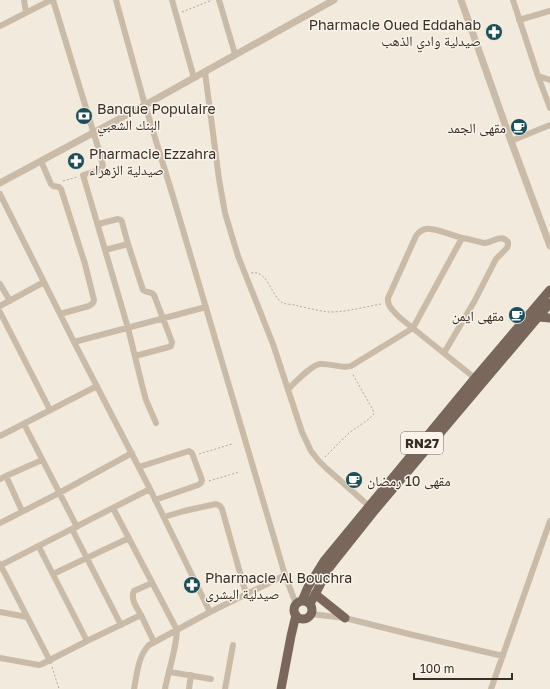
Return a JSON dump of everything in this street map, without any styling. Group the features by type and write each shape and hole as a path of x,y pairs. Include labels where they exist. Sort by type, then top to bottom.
{"main road":[{"name":"RN27","path":"303,603 308,587 324,560 372,508 479,381 550,290"},
{"name":"RN27","path":"479,381 539,317 550,303"},
{"path":"539,317 550,318"},
{"name":"RN27","path":"304,616 294,610 315,594 329,568 372,508"},
{"path":"315,594 345,618"},
{"name":"RN27","path":"281,689 291,636 304,616 312,609 303,603"}],"street":[{"path":"24,0 26,12"},
{"path":"0,26 52,0 103,166 99,170 83,175 128,328 146,400 156,422"},
{"path":"116,0 145,105 285,575 303,603"},
{"path":"172,0 194,78"},
{"path":"219,0 235,54"},
{"path":"0,183 145,105 334,0"},
{"path":"461,0 550,246"},
{"path":"513,0 550,108"},
{"path":"519,20 550,11"},
{"path":"205,72 221,197 229,231 273,344 307,444 311,452 326,468 372,508"},
{"path":"538,76 550,80"},
{"path":"511,141 550,126"},
{"path":"41,161 51,184 53,186 58,186 61,190 85,264 94,300 89,306 60,314"},
{"path":"0,194 74,342 156,500 210,612"},
{"path":"98,224 118,219 122,222 143,290 153,294 172,342 171,346 169,347 135,356"},
{"path":"444,353 474,302 496,259 507,248 507,241 500,238 486,243 427,228 418,233 416,236 388,298 391,308 413,328 444,353 479,381"},
{"path":"288,389 317,365 348,367 413,328 462,238"},
{"path":"105,250 128,244"},
{"path":"0,306 44,282"},
{"path":"0,284 10,301"},
{"path":"74,342 206,306"},
{"path":"0,312 50,410"},
{"path":"0,435 97,386"},
{"path":"24,424 59,493 87,558 121,625"},
{"path":"139,467 189,451 192,453 202,480 201,483 156,500"},
{"path":"0,523 132,454"},
{"path":"0,479 42,460"},
{"path":"6,476 22,511"},
{"path":"50,660 0,565 150,489"},
{"path":"164,517 216,504 219,505 222,509 246,594"},
{"path":"113,508 177,630 170,672 165,689"},
{"path":"491,689 550,521"},
{"path":"53,574 129,538"},
{"path":"38,547 87,640"},
{"path":"134,689 141,657 146,649 154,642 210,612 285,575"},
{"path":"152,583 134,591 132,596 154,642"},
{"path":"0,612 27,617"},
{"path":"0,658 39,665 46,663 87,640 141,615"},
{"path":"304,616 345,618 503,656"},
{"path":"225,689 233,645"},
{"path":"170,672 211,679"},
{"path":"189,689 191,676"}],"path":[{"path":"176,15 212,0"},
{"path":"58,186 63,181 83,175"},
{"path":"245,275 256,272 262,274 280,300 284,303 320,311 339,312 388,302"},
{"path":"320,461 349,433 374,414 348,367"},
{"path":"193,456 232,444"},
{"path":"201,483 239,472"},
{"path":"50,660 59,689"}],"place":[{"name":"Pharmacie Oued Eddahab صيدلية وادي الذهب","path":"494,32"},
{"name":"Banque Populaire البنك الشعبي","path":"84,116"},
{"name":"مقهى الجمد","path":"519,127"},
{"name":"Pharmacie Ezzahra صيدلية الزهراء","path":"76,161"},
{"name":"مقهى ايمن","path":"517,315"},
{"name":"مقهى 10 رمضان","path":"354,480"},
{"name":"Pharmacie Al Bouchra صيدلية البشرى","path":"192,585"}]}
